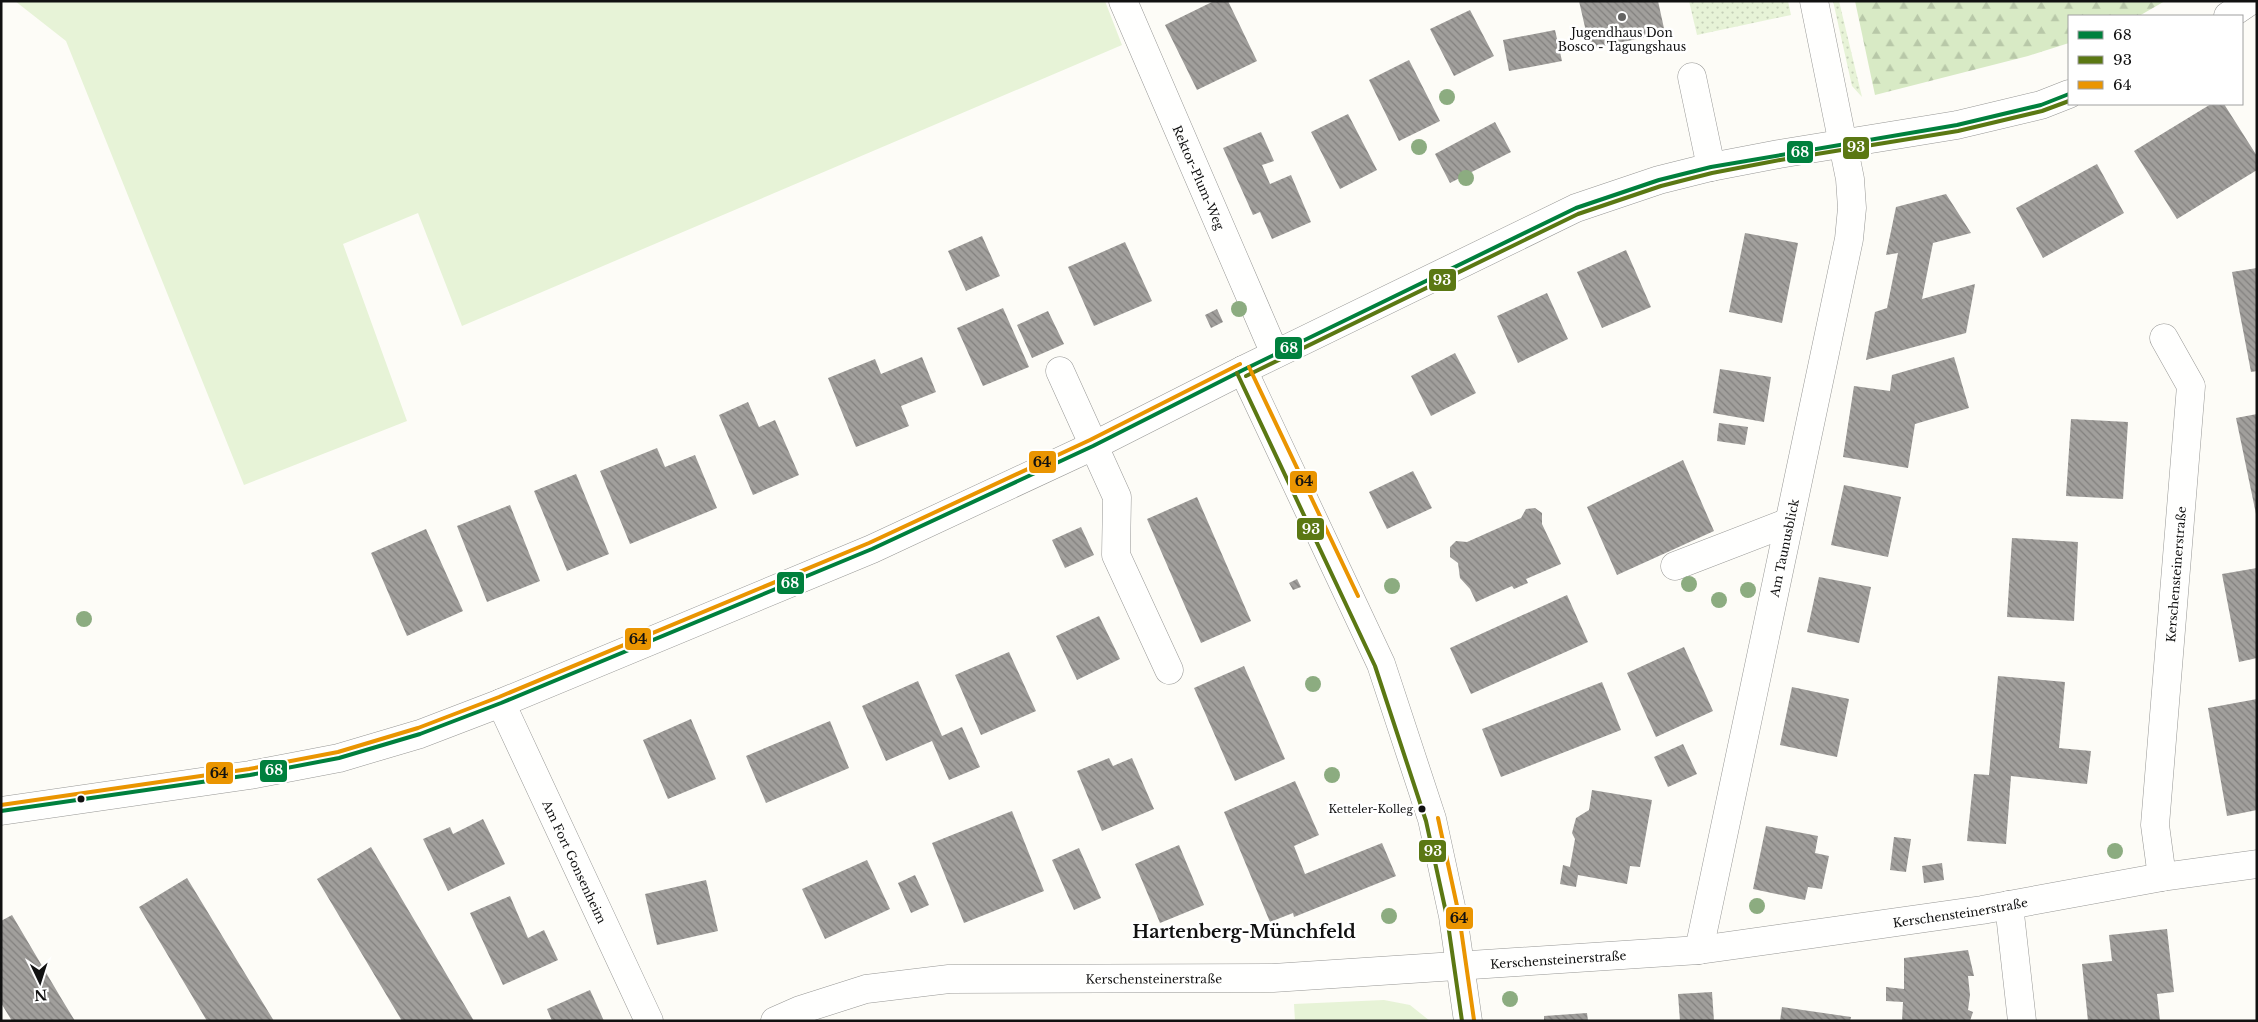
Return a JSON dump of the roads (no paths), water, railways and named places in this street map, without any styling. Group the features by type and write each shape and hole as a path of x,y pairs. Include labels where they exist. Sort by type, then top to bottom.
{"street":[{"name":"Rektor-Plum-Weg","path":"1123,1 1275,354"},
{"name":"Am Taunusblick","path":"1699,950 1849,239 1852,208 1850,179 1814,1"},
{"path":"2229,15 2250,1"},
{"path":"1692,77 1711,167"},
{"path":"1,811 250,775 339,758 420,734 501,703 872,549 1093,446 1275,354 1576,208 1659,180 1711,167 1957,125 2041,105 2068,94"},
{"name":"Kerschensteinerstraße","path":"2162,877 2155,824 2191,386 2164,338"},
{"path":"1060,370 1117,497 1116,555 1169,670"},
{"path":"1243,370 1381,664 1432,819 1453,916 1468,1021"},
{"path":"1675,566 1789,522"},
{"name":"Am Fort Gonsenheim","path":"501,703 649,1021"},
{"name":"Kerschensteinerstraße","path":"775,1021 800,1010 866,989 932,981 1273,978 1699,950 2008,905 2162,877 2257,864"},
{"path":"2008,905 2022,1021"}],"place":[{"name":"Jugendhaus Don Bosco - Tagungshaus","path":"1622,17"},
{"name":"Ketteler-Kolleg","path":"1422,809"}],"district":[{"name":"Hartenberg-Münchfeld","path":"1244,932"}]}
